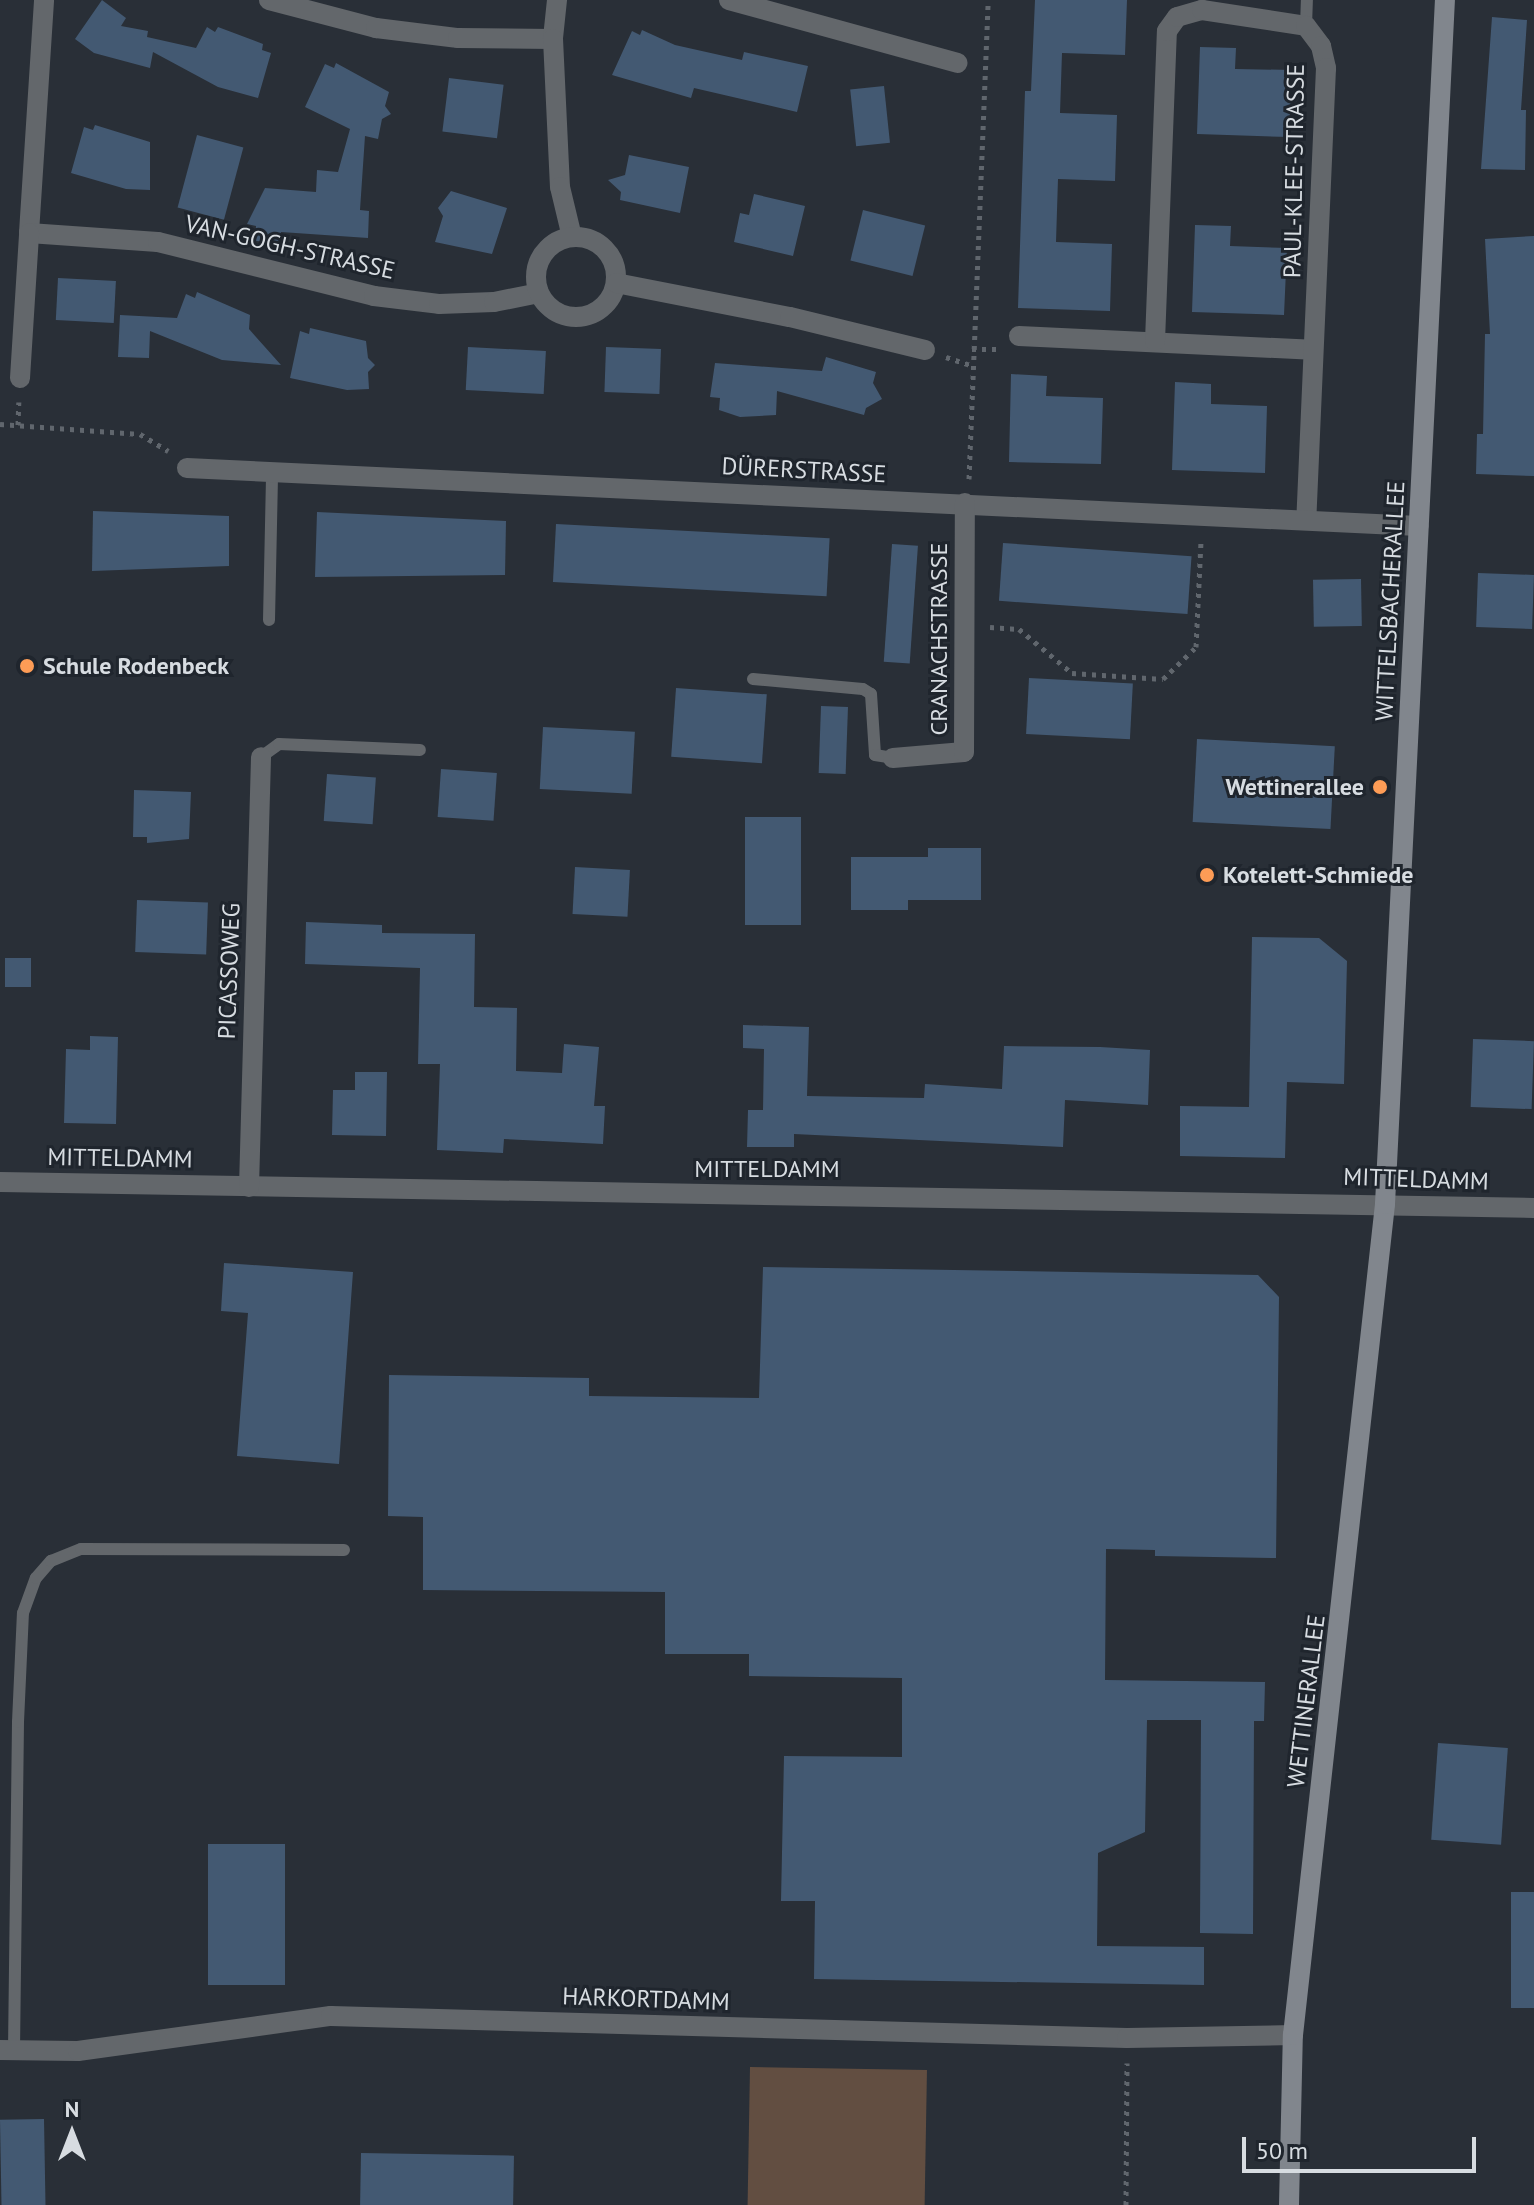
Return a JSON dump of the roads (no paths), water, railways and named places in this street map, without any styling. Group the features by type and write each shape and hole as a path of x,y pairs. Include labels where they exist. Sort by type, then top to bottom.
{"street":[{"path":"269,0 376,28 458,38 553,39"},
{"path":"557,0 553,39 560,187 572,237"},
{"path":"729,0 957,63"},
{"name":"WITTELSBACHERALLEE","path":"1385,1204 1445,0"},
{"path":"20,378 44,1"},
{"path":"1155,341 1167,31 1177,17 1202,10 1306,26"},
{"name":"PAUL-KLEE-STRASSE","path":"1306,26 1321,46 1326,68 1306,518"},
{"name":"VAN-GOGH-STRASSE","path":"29,233 158,242 387,298 494,302 539,293"},
{"path":"572,237 606,250 615,265 616,283 610,300 581,317 564,316 539,293 538,264 558,241 572,237"},
{"path":"616,283 790,317 925,350"},
{"path":"1019,336 1312,350"},
{"name":"DÜRERSTRASSE","path":"187,468 1306,518 1419,526"},
{"name":"CRANACHSTRASSE","path":"893,758 964,752 965,503"},
{"name":"PICASSOWEG","path":"249,1187 261,757"},
{"name":"MITTELDAMM","path":"0,1182 1534,1208"},
{"name":"WETTINERALLEE","path":"1289,2205 1293,2035 1385,1204"},
{"name":"HARKORTDAMM","path":"7,2050 78,2051 331,2016 1127,2038 1293,2035"}],"lane":[{"path":"1306,26 1307,0"},
{"path":"269,620 272,472"},
{"path":"753,679 863,689 871,694 875,755 893,758"},
{"path":"261,757 279,744 420,750"},
{"path":"7,2050 23,1613 36,1578 51,1561 81,1549 344,1550"}],"place":[{"name":"Schule Rodenbeck","path":"27,666"},
{"name":"Wettinerallee","path":"1380,787"},
{"name":"Kotelett-Schmiede","path":"1207,875"}]}
